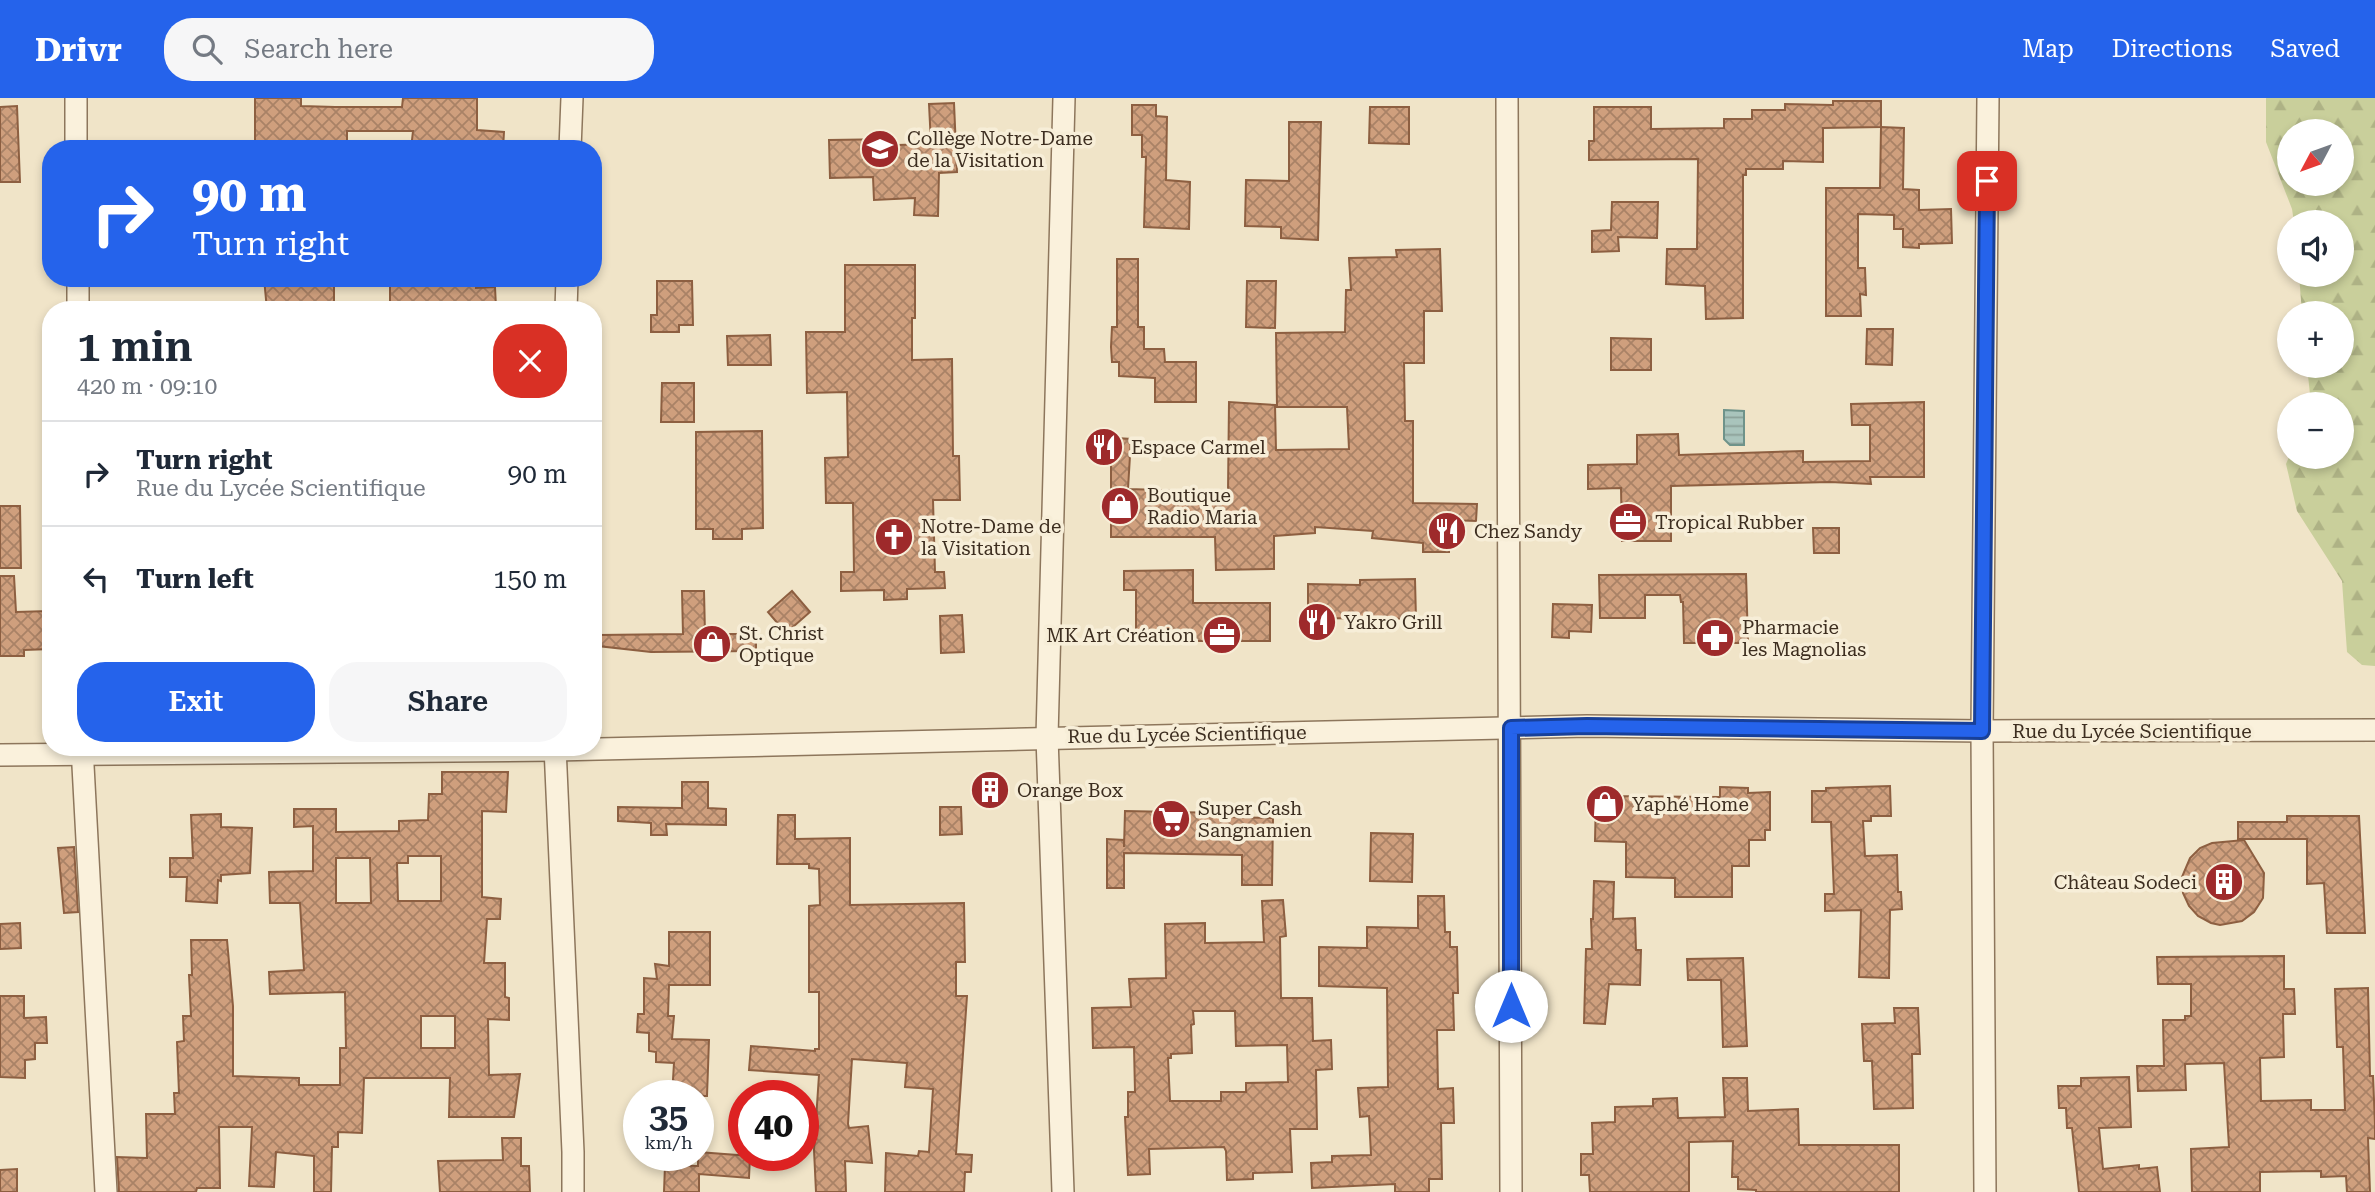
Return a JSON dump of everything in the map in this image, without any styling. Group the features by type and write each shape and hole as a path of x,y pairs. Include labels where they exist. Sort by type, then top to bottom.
{"street":[{"path":"76,98 76,140"},
{"path":"570,140 572,98"},
{"path":"1063,98 1047,737 1063,1192"},
{"path":"1507,98 1511,1192"},
{"path":"1985,1192 1982,731 1988,98"},
{"name":"Rue du Lycée Scientifique","path":"602,747 1587,726 1982,731 2375,730"},
{"name":"Rue du Lycée Scientifique","path":"0,755 42,752"},
{"path":"82,756 106,1192"},
{"path":"555,756 573,1192"}],"green space":[{"path":"2266,98 2375,98 2375,666 2362,665 2347,652 2342,581 2297,511 2287,469 2354,469 2354,392 2310,392 2308,378 2354,378 2354,301 2301,301 2300,287 2354,287 2354,210 2292,210 2287,196 2354,196 2354,119 2277,119 2277,170 2266,142"}],"water":[{"path":"1724,410 1744,411 1744,445 1730,445 1724,439"}],"building":[{"path":"255,98 301,98 301,106 402,107 403,98 477,98 477,130 504,132 504,140 412,140 413,131 347,131 347,140 255,140"},
{"path":"1833,101 1881,101 1881,127 1823,128 1823,162 1783,161 1783,169 1746,169 1746,175 1743,175 1743,318 1706,319 1705,286 1666,284 1667,249 1697,249 1698,159 1589,160 1589,141 1594,141 1594,107 1651,107 1651,129 1724,128 1724,119 1752,119 1752,110 1785,110 1785,104 1833,105"},
{"path":"954,103 957,172 939,173 938,216 914,215 915,198 874,200 873,177 830,178 829,140 896,139 897,145 931,144 929,104"},
{"path":"1132,105 1156,105 1156,116 1167,117 1166,180 1190,182 1189,229 1144,227 1146,157 1142,157 1142,135 1132,135"},
{"path":"17,106 20,182 0,182 0,107"},
{"path":"1370,107 1409,107 1409,144 1369,143"},
{"path":"1289,122 1321,122 1318,240 1281,238 1281,227 1245,226 1246,180 1289,181"},
{"path":"1881,127 1904,128 1903,189 1919,190 1919,210 1951,209 1952,243 1919,244 1919,248 1903,247 1903,229 1894,229 1894,215 1858,214 1858,268 1865,268 1866,295 1860,294 1861,316 1826,316 1826,188 1880,188"},
{"path":"1612,202 1658,202 1657,238 1618,237 1619,251 1592,252 1592,231 1611,230"},
{"path":"1440,249 1442,311 1424,311 1424,363 1404,363 1405,421 1413,421 1413,503 1477,504 1476,521 1449,520 1449,552 1423,552 1423,543 1372,538 1373,531 1315,527 1315,533 1274,536 1274,569 1216,570 1215,537 1111,537 1111,459 1101,458 1102,437 1131,439 1128,489 1228,492 1229,402 1275,405 1276,450 1349,449 1347,407 1277,407 1276,333 1345,332 1346,290 1351,290 1349,258 1397,257 1396,250"},
{"path":"1117,259 1138,259 1138,327 1144,327 1144,349 1164,349 1165,362 1196,362 1196,402 1155,402 1155,378 1119,376 1119,362 1112,362 1111,347 1112,327 1117,327"},
{"path":"845,265 915,265 912,360 952,359 953,456 959,456 960,500 933,500 935,572 944,572 945,588 907,589 907,599 884,600 884,590 841,591 841,572 854,572 853,503 826,503 825,458 848,457 847,392 807,393 806,332 845,332"},
{"path":"657,281 692,281 693,325 679,325 679,332 651,332 651,315 657,315"},
{"path":"1247,281 1276,281 1275,328 1246,327"},
{"path":"265,287 334,287 334,301 266,301"},
{"path":"390,287 495,287 496,301 390,301"},
{"path":"1867,329 1893,329 1892,365 1866,364"},
{"path":"770,335 771,365 728,365 727,336"},
{"path":"1611,338 1651,339 1651,370 1611,370"},
{"path":"662,383 694,383 694,422 661,422"},
{"path":"1924,402 1924,477 1870,477 1871,484 1830,482 1671,486 1671,541 1622,541 1621,488 1588,489 1588,465 1637,464 1637,435 1678,434 1679,455 1803,451 1803,462 1870,461 1870,425 1852,425 1851,404"},
{"path":"762,431 763,528 742,529 742,539 713,539 713,529 696,529 696,432"},
{"path":"0,506 20,506 21,568 0,568"},
{"path":"1813,528 1839,528 1839,553 1814,553"},
{"path":"1193,570 1193,603 1270,603 1270,641 1136,641 1136,590 1124,590 1124,571"},
{"path":"1746,574 1748,643 1684,643 1683,602 1680,595 1645,595 1645,618 1600,618 1599,575"},
{"path":"0,576 14,576 16,612 42,611 42,649 24,650 24,656 0,656"},
{"path":"1415,579 1416,619 1308,618 1308,584 1360,585 1360,580"},
{"path":"682,591 704,591 705,634 756,634 756,651 651,652 602,646 602,635 683,634"},
{"path":"792,591 810,612 786,633 768,612"},
{"path":"1553,604 1592,605 1591,632 1569,631 1569,638 1552,637"},
{"path":"962,615 964,652 941,653 940,616"},
{"path":"442,772 508,772 506,812 482,811 482,897 501,899 500,919 487,919 484,963 505,963 505,997 509,998 509,1020 488,1019 489,1075 520,1074 514,1117 449,1117 450,1078 364,1078 362,1133 338,1132 338,1147 332,1147 331,1192 314,1192 314,1156 276,1152 274,1187 249,1186 252,1127 219,1127 220,1188 197,1188 196,1192 119,1192 117,1157 147,1158 146,1114 175,1114 174,1093 179,1093 177,1042 184,1041 183,1016 191,1016 191,940 227,940 233,1006 233,1076 299,1078 299,1085 340,1085 340,1048 346,1048 345,992 270,994 269,972 304,970 300,903 270,903 269,872 313,871 313,826 294,827 294,809 336,809 336,832 399,831 399,821 428,820 429,794 442,794","holes":["408,856 441,856 441,901 398,901 397,863 408,863","336,858 370,858 371,903 336,903","421,1016 455,1016 455,1048 421,1048"]},
{"path":"682,782 708,782 708,808 726,809 726,825 666,824 667,835 651,835 651,823 618,821 618,807 682,808"},
{"path":"1890,786 1891,816 1871,816 1871,821 1863,821 1865,856 1897,855 1898,892 1901,892 1902,909 1890,910 1889,978 1859,977 1861,910 1825,911 1825,894 1834,894 1831,822 1812,822 1812,791"},
{"path":"1720,787 1748,788 1748,793 1770,792 1770,830 1765,830 1765,840 1749,840 1749,866 1732,866 1732,897 1675,897 1675,878 1626,877 1626,842 1595,841 1596,796 1720,797"},
{"path":"940,807 961,807 962,834 940,835"},
{"path":"1125,811 1223,813 1223,817 1273,818 1272,885 1242,885 1242,855 1124,853 1124,888 1107,888 1107,839 1124,840 1124,847"},
{"path":"221,814 221,827 252,828 250,873 221,875 221,881 218,880 217,903 186,901 187,877 170,877 170,858 193,858 191,815"},
{"path":"778,815 795,815 795,839 850,838 850,905 964,903 965,962 956,962 956,996 967,996 956,1154 972,1155 971,1172 965,1172 964,1192 885,1192 886,1153 918,1156 919,1151 929,1152 933,1089 905,1087 907,1063 852,1059 848,1124 849,1128 868,1126 872,1163 845,1161 846,1192 816,1192 815,1171 819,1171 819,1075 749,1070 751,1046 815,1051 819,1049 819,992 809,992 809,906 820,905 819,869 809,868 809,864 777,864"},
{"path":"2287,816 2359,816 2365,933 2327,933 2324,883 2307,884 2307,839 2238,839 2238,822 2287,822"},
{"path":"1371,833 1413,834 1412,882 1370,881"},
{"name":"Château Sodeci","path":"2244,840 2264,873 2263,898 2254,912 2242,921 2220,925 2211,923 2198,916 2189,906 2183,893 2182,877 2190,858 2200,848 2212,843"},
{"path":"74,847 78,912 64,913 58,848"},
{"path":"1594,881 1614,882 1613,919 1635,918 1636,950 1641,950 1640,985 1609,984 1605,1024 1584,1023 1586,949 1592,949"},
{"path":"1418,896 1444,896 1445,932 1450,932 1450,947 1457,947 1458,993 1453,993 1454,1030 1437,1030 1438,1089 1453,1088 1454,1123 1441,1123 1442,1179 1429,1179 1429,1192 1395,1192 1395,1184 1312,1188 1311,1163 1332,1162 1332,1156 1371,1155 1369,1116 1360,1117 1358,1088 1388,1087 1387,988 1319,986 1319,947 1367,948 1367,927 1418,928"},
{"path":"1283,900 1286,936 1280,937 1281,998 1312,998 1313,1041 1331,1040 1332,1069 1316,1070 1317,1129 1290,1129 1292,1172 1253,1173 1253,1179 1227,1180 1224,1147 1149,1149 1150,1174 1128,1175 1125,1117 1128,1117 1128,1092 1135,1092 1134,1047 1093,1048 1092,1008 1131,1007 1129,979 1166,978 1165,924 1205,923 1205,943 1264,942 1262,901","holes":["1193,1011 1235,1011 1236,1046 1287,1045 1288,1082 1246,1083 1246,1092 1221,1092 1221,1101 1170,1101 1168,1058 1171,1058 1171,1054 1192,1053"]},
{"path":"20,923 21,948 0,949 0,924"},
{"path":"669,932 710,932 710,985 669,985 668,1016 674,1016 672,1039 709,1040 708,1080 673,1080 674,1063 656,1062 656,1052 649,1051 649,1033 637,1032 638,1014 644,1014 644,978 657,979 655,964 669,966"},
{"path":"2284,956 2284,989 2294,989 2295,1014 2283,1014 2284,1057 2260,1058 2261,1101 2311,1100 2311,1110 2345,1110 2343,1047 2337,1047 2335,989 2368,988 2370,1076 2373,1076 2375,1124 2375,1139 2368,1138 2370,1192 2347,1192 2346,1176 2321,1177 2321,1171 2260,1172 2260,1192 2192,1192 2191,1149 2229,1147 2224,1063 2185,1064 2186,1090 2138,1091 2137,1066 2164,1066 2163,1020 2185,1020 2185,1016 2191,1016 2191,984 2158,984 2157,957"},
{"path":"1743,958 1747,1046 1723,1047 1721,980 1688,980 1687,959"},
{"path":"0,996 24,996 24,1018 46,1017 47,1043 35,1043 35,1059 25,1060 25,1078 0,1077"},
{"path":"1894,1008 1918,1008 1920,1054 1912,1054 1913,1108 1874,1109 1872,1061 1864,1061 1862,1024 1895,1023"},
{"path":"2129,1077 2131,1127 2099,1128 2103,1169 2139,1165 2139,1169 2157,1167 2160,1192 2079,1192 2072,1128 2067,1128 2066,1108 2059,1108 2058,1086 2081,1086 2081,1078"},
{"path":"1723,1078 1747,1078 1748,1111 1798,1109 1799,1145 1899,1145 1899,1192 1756,1192 1738,1189 1738,1177 1732,1177 1733,1141 1689,1142 1689,1192 1590,1192 1589,1175 1581,1175 1581,1154 1593,1154 1592,1123 1615,1122 1615,1107 1653,1106 1653,1099 1677,1098 1678,1118 1725,1117"},
{"path":"502,1138 521,1138 521,1166 529,1166 530,1192 440,1192 438,1161 503,1160"},
{"path":"714,1153 728,1154 728,1171 749,1171 749,1178 699,1174 699,1192 664,1192 665,1171 714,1171"},
{"path":"17,1169 17,1192 0,1192 0,1170"}],"place":[{"name":"Collège Notre-Dame de la Visitation","path":"880,149"},
{"name":"Espace Carmel","path":"1104,447"},
{"name":"Boutique Radio Maria","path":"1120,506"},
{"name":"Tropical Rubber","path":"1628,522"},
{"name":"Chez Sandy","path":"1447,531"},
{"name":"Notre-Dame de la Visitation","path":"894,537"},
{"name":"Yakro Grill","path":"1317,622"},
{"name":"MK Art Création","path":"1222,635"},
{"name":"Pharmacie les Magnolias","path":"1715,638"},
{"name":"St. Christ Optique","path":"712,644"},
{"name":"Orange Box","path":"990,790"},
{"name":"Yaphé Home","path":"1605,804"},
{"name":"Super Cash Sangnamien","path":"1171,819"},
{"name":"Château Sodeci","path":"2224,882"}],"route":[{"path":"1511,1006 1511,728 1587,726 1982,731 1987,181"}]}
